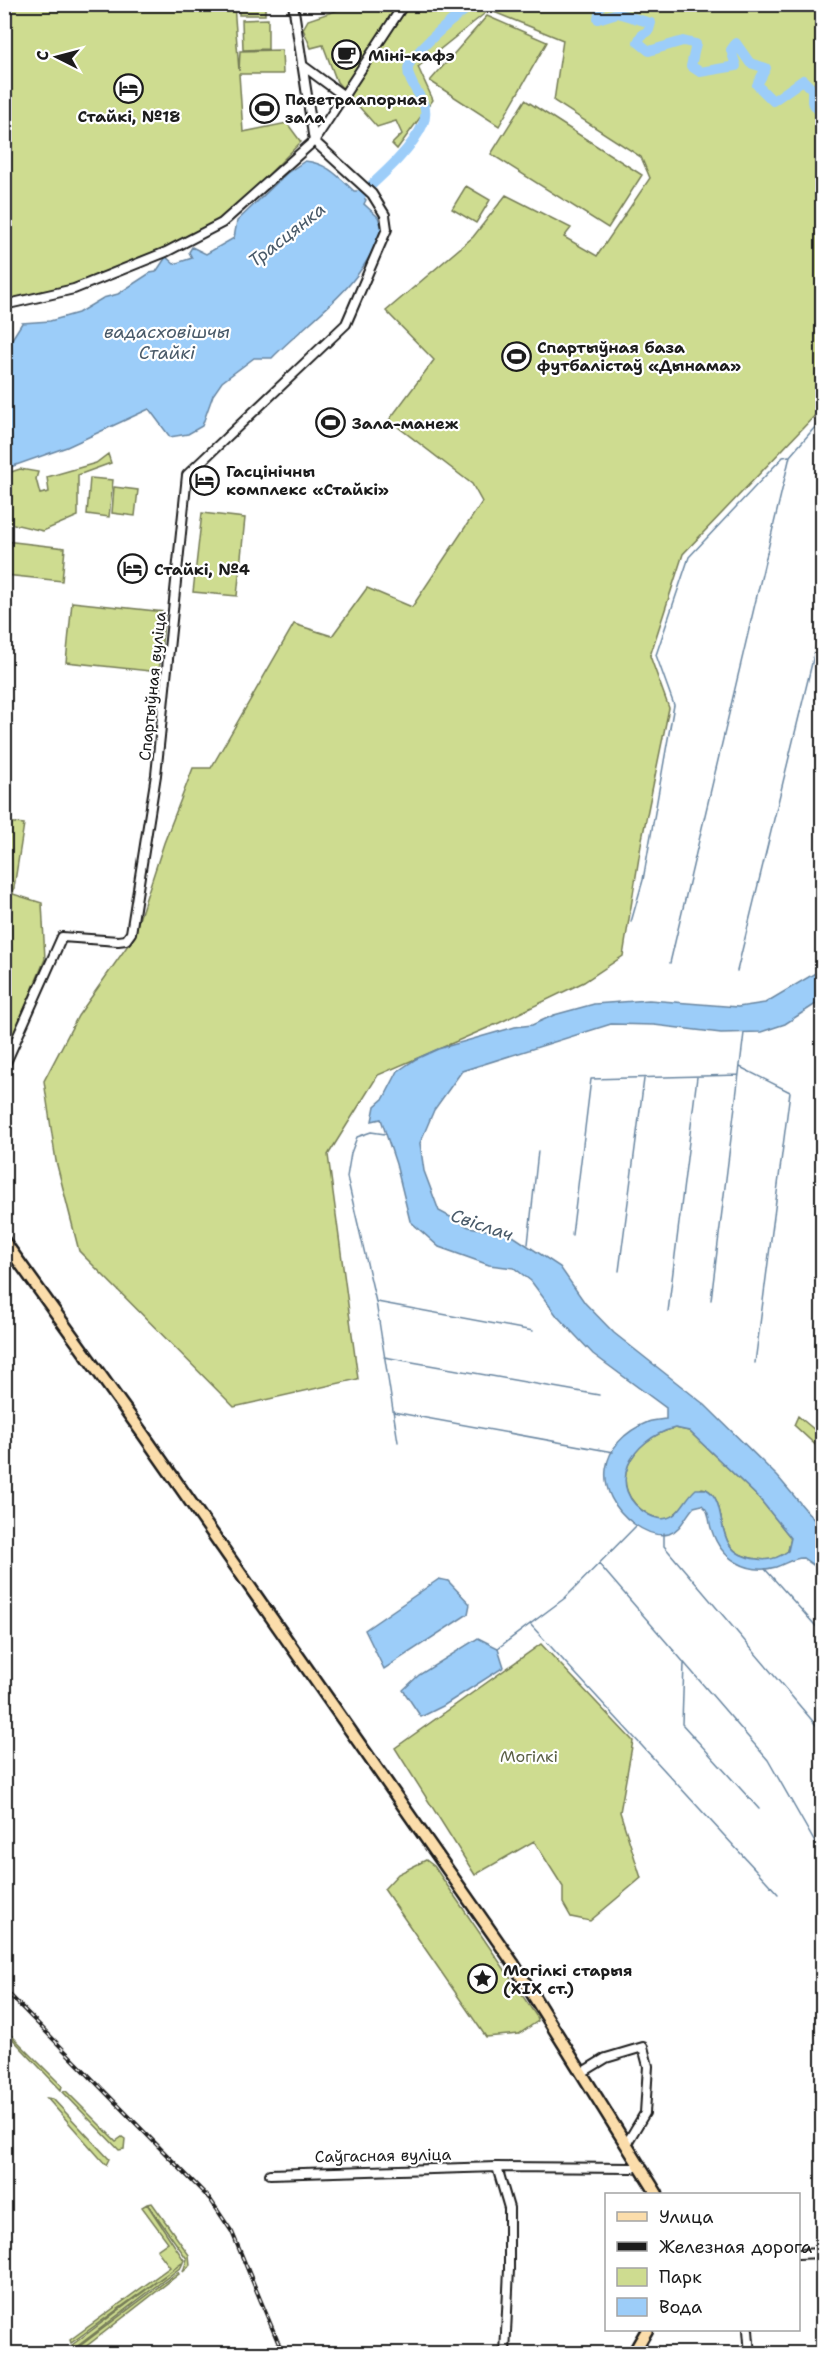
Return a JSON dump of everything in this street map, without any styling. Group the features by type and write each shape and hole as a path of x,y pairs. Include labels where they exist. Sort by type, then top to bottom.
{"main road":[{"path":"4,1241 311,1672 513,1963 656,2193"},
{"path":"633,2354 646,2331"}],"street":[{"path":"292,4 314,141"},
{"path":"8,304 74,289 166,252 213,229 314,141 404,4"},
{"path":"302,65 344,96"},
{"name":"Спартыўная вуліца","path":"4,1067 62,937 118,941 126,940 131,933 156,775 187,476 346,324 387,229 385,215 372,194 362,183 326,155 314,141"},
{"path":"583,2072 606,2058 643,2047 648,2066 645,2114 627,2143"},
{"name":"Саўгасная вуліца","path":"270,2174 496,2167 633,2168 641,2165"},
{"path":"496,2167 509,2208 505,2354"},
{"path":"800,2254 822,2253"},
{"path":"748,2331 750,2354"}],"green space":[{"path":"344,4 822,5 822,408 683,554 650,656 669,708 642,839 623,956 584,982 499,1023 378,1075 328,1155 358,1379 234,1407 79,1251 56,1161 44,1081 78,1016 133,938 164,843 193,768 211,768 294,624 332,636 367,588 412,607 482,502 472,484 389,420 434,360 386,311 473,237 506,195 571,228 564,237 597,256 650,178 641,157 554,101 563,40 489,10 418,67 433,100 397,149 392,144 402,134 396,121 377,127 337,82 323,45 311,48 303,29 308,20 344,8"},
{"path":"4,5 234,5 239,71 240,51 282,50 283,74 239,74 243,132 287,123 301,142 219,224 67,290 11,300 4,276"},
{"path":"239,6 265,6 265,15 239,15"},
{"path":"487,16 547,42 499,126 430,81"},
{"path":"268,19 268,49 243,50 242,20"},
{"path":"525,100 642,175 608,228 491,154"},
{"path":"466,186 490,200 476,223 452,209"},
{"path":"108,454 111,463 78,475 78,516 43,531 5,522 5,474 20,469 38,472 36,479 40,494 49,492 47,477 96,463"},
{"path":"90,478 113,480 109,517 87,514"},
{"path":"114,487 138,490 135,516 112,513"},
{"path":"202,513 245,518 237,596 193,592"},
{"path":"5,541 65,548 62,581 5,575"},
{"path":"72,602 165,612 159,672 66,662"},
{"path":"5,822 24,824 13,894 42,903 45,959 5,1056"},
{"path":"798,1416 822,1436 822,1451 794,1425"},
{"path":"675,1428 689,1431 759,1498 791,1538 788,1551 773,1558 761,1560 742,1555 732,1548 726,1538 718,1505 714,1496 706,1489 702,1488 667,1519 651,1516 635,1504 627,1491 625,1478 628,1465 635,1453 646,1442 660,1433"},
{"name":"Могілкі","path":"541,1644 633,1741 620,1812 641,1878 590,1921 571,1917 563,1903 563,1887 534,1841 475,1875 395,1748"},
{"path":"426,1860 434,1866 537,2017 538,2021 519,2034 486,2037 384,1889 398,1874"},
{"path":"4,2028 62,2086 61,2090 5,2031"},
{"path":"66,2091 116,2141 122,2137 125,2139 124,2149 119,2150 63,2092"},
{"path":"47,2098 53,2099 109,2159 106,2165"},
{"path":"152,2203 189,2255 190,2265 183,2272 187,2259 148,2204"},
{"path":"147,2204 184,2260 181,2267 75,2348 72,2345 182,2263 71,2343 70,2340 170,2267 157,2250 168,2242 142,2207"},
{"path":"178,2272 179,2274 84,2348 76,2349"}],"water":[{"name":"вадасховішчы Стайкі","path":"305,161 326,167 354,191 357,191 366,200 364,204 378,217 382,228 362,268 335,300 272,358 254,358 222,382 213,395 202,426 188,434 170,437 149,409 67,447 5,469 5,350 22,323 50,321 78,313 103,298 118,294 150,273 156,272 166,257 174,264 192,258 189,252 192,247 206,254 234,238 237,221 287,173"},
{"path":"822,969 822,1000 785,1024 761,1032 721,1033 654,1025 611,1024 462,1071 434,1110 420,1143 424,1171 439,1211 469,1227 510,1234 560,1267 585,1303 614,1333 705,1405 778,1477 822,1529 822,1571 803,1558 766,1569 746,1567 722,1550 716,1541 708,1514 702,1505 694,1507 677,1529 664,1535 642,1529 620,1511 606,1483 606,1468 610,1455 631,1431 648,1422 666,1419 666,1408 593,1354 557,1316 531,1281 514,1268 489,1265 439,1247 410,1221 396,1164 381,1119 372,1121 375,1106 384,1098 398,1071 416,1059 438,1049 515,1027 532,1025 554,1015 594,1004 649,1000 738,1007 765,1003","holes":["675,1428 689,1431 759,1498 791,1538 788,1551 773,1558 761,1560 742,1555 732,1548 726,1538 718,1505 714,1496 706,1489 696,1489 676,1513 665,1519 649,1515 635,1504 627,1491 625,1478 628,1465 635,1453 646,1442 660,1434"]},
{"path":"439,1579 448,1581 470,1604 468,1614 384,1669 365,1630"},
{"path":"478,1638 498,1648 504,1667 443,1706 421,1717 403,1690 419,1675"}],"waterway":[{"name":"Трасцянка","path":"352,203 401,156 423,124 425,109 409,76 410,63 438,33 477,4"},
{"name":"Трасцянка","path":"539,4 583,4"},
{"name":"Трасцянка","path":"597,4 600,7 598,19 617,13 651,23 649,30 641,36 638,42 649,51 683,41 696,44 691,66 700,72 736,66 731,50 736,43 750,63 766,68 757,85 773,101 803,80 812,89 812,102 822,115"},
{"path":"812,89 819,76"},
{"path":"670,963 790,456 822,419"},
{"path":"631,922 643,880 674,705 656,655 689,557 783,457 789,456"},
{"path":"737,971 822,622"},
{"path":"820,927 822,915"},
{"path":"711,1300 744,1033"},
{"path":"740,1067 790,1092 755,1363"},
{"path":"572,1235 591,1079 739,1075"},
{"path":"668,1312 697,1077"},
{"path":"619,1271 644,1079"},
{"path":"385,1134 371,1132 357,1137 351,1153 347,1177 376,1302 398,1442"},
{"path":"528,1244 538,1151"},
{"path":"377,1302 533,1331"},
{"path":"384,1357 599,1395"},
{"path":"393,1412 613,1452"},
{"path":"498,1648 565,1598 636,1526"},
{"path":"664,1533 664,1546 822,1732"},
{"path":"599,1564 768,1760 822,1855"},
{"path":"765,1569 822,1633"},
{"path":"530,1624 778,1894"},
{"path":"684,1663 682,1724 759,1809"}],"railway":[{"path":"4,1989 210,2199 232,2232 283,2354"}],"place":[{"name":"Міні-кафэ","path":"347,55"},
{"name":"Стайкі, №18","path":"129,88"},
{"name":"Паветраапорная зала","path":"264,108"},
{"name":"Спартыўная база футбалістаў «Дынама»","path":"516,356"},
{"name":"Зала-манеж","path":"331,423"},
{"name":"Гасцінічны комплекс «Стайкі»","path":"205,480"},
{"name":"Стайкі, №4","path":"133,569"},
{"name":"Могілкі старыя (XIX ст.)","path":"482,1979"}],"water label":[{"name":"Свіслач","path":"482,1225"}]}
